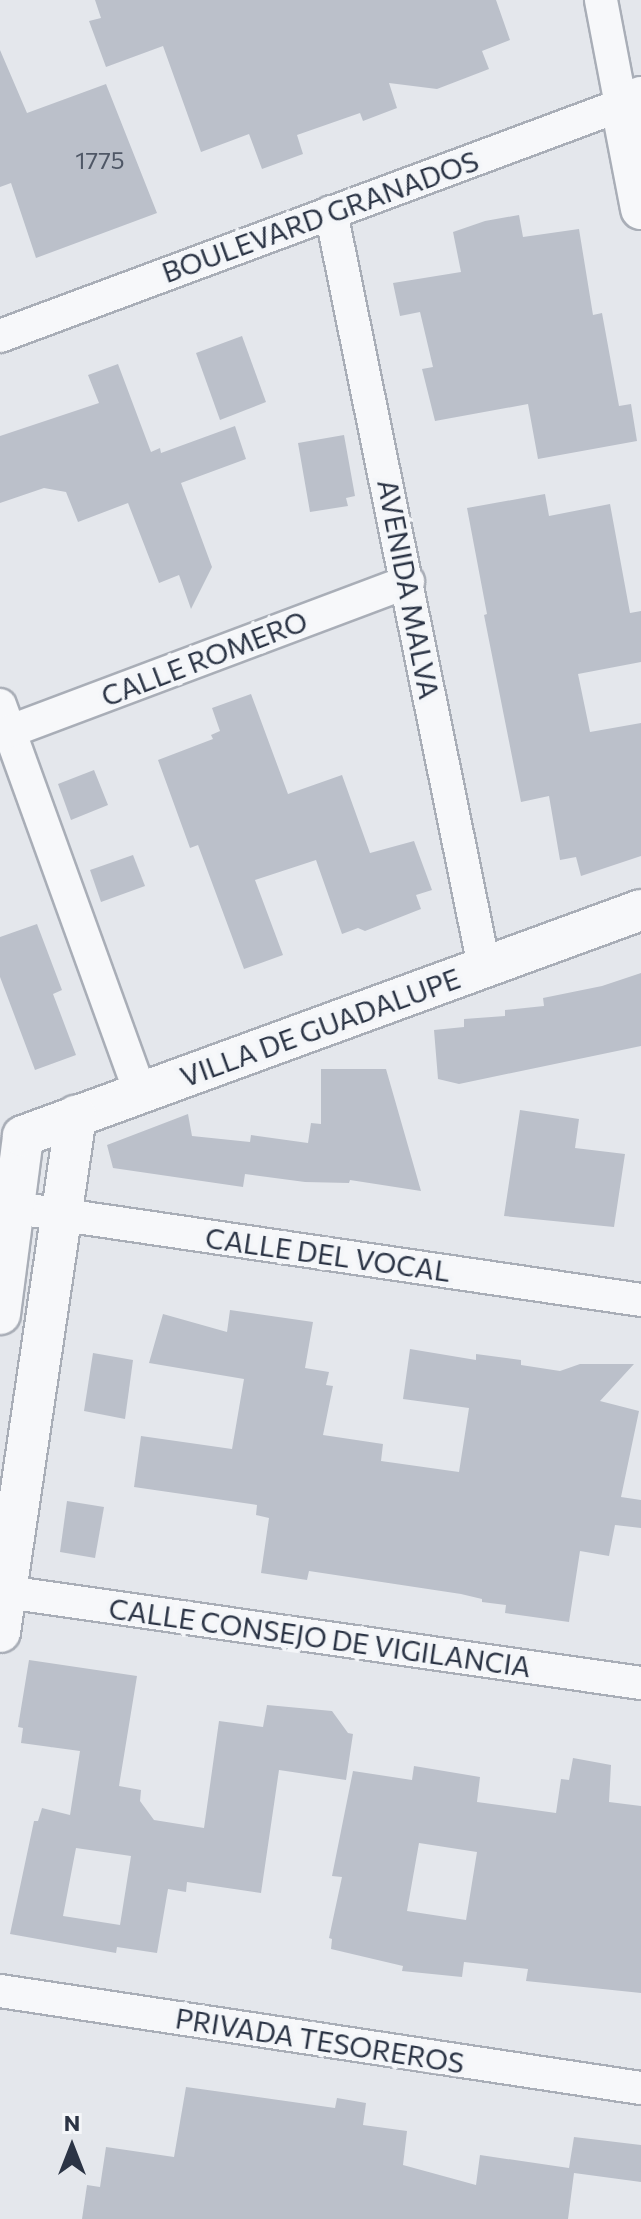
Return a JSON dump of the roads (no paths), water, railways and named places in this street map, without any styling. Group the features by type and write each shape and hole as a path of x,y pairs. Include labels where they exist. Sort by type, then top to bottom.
{"street":[{"path":"601,0 631,101 641,209"},
{"name":"BOULEVARD GRANADOS","path":"0,336 631,101"},
{"name":"AVENIDA MALVA","path":"331,212 484,967"},
{"name":"CALLE ROMERO","path":"3,724 408,582"},
{"path":"3,724 140,1092"},
{"name":"VILLA DE GUADALUPE","path":"12,1140 641,910"},
{"path":"0,1632 3,1592 76,1116"},
{"path":"0,1314 16,1208 12,1140"},
{"name":"CALLE DEL VOCAL","path":"16,1208 641,1300"},
{"name":"CALLE CONSEJO DE VIGILANCIA","path":"3,1592 641,1683"},
{"name":"PRIVADA TESOREROS","path":"0,1991 641,2088"}]}
